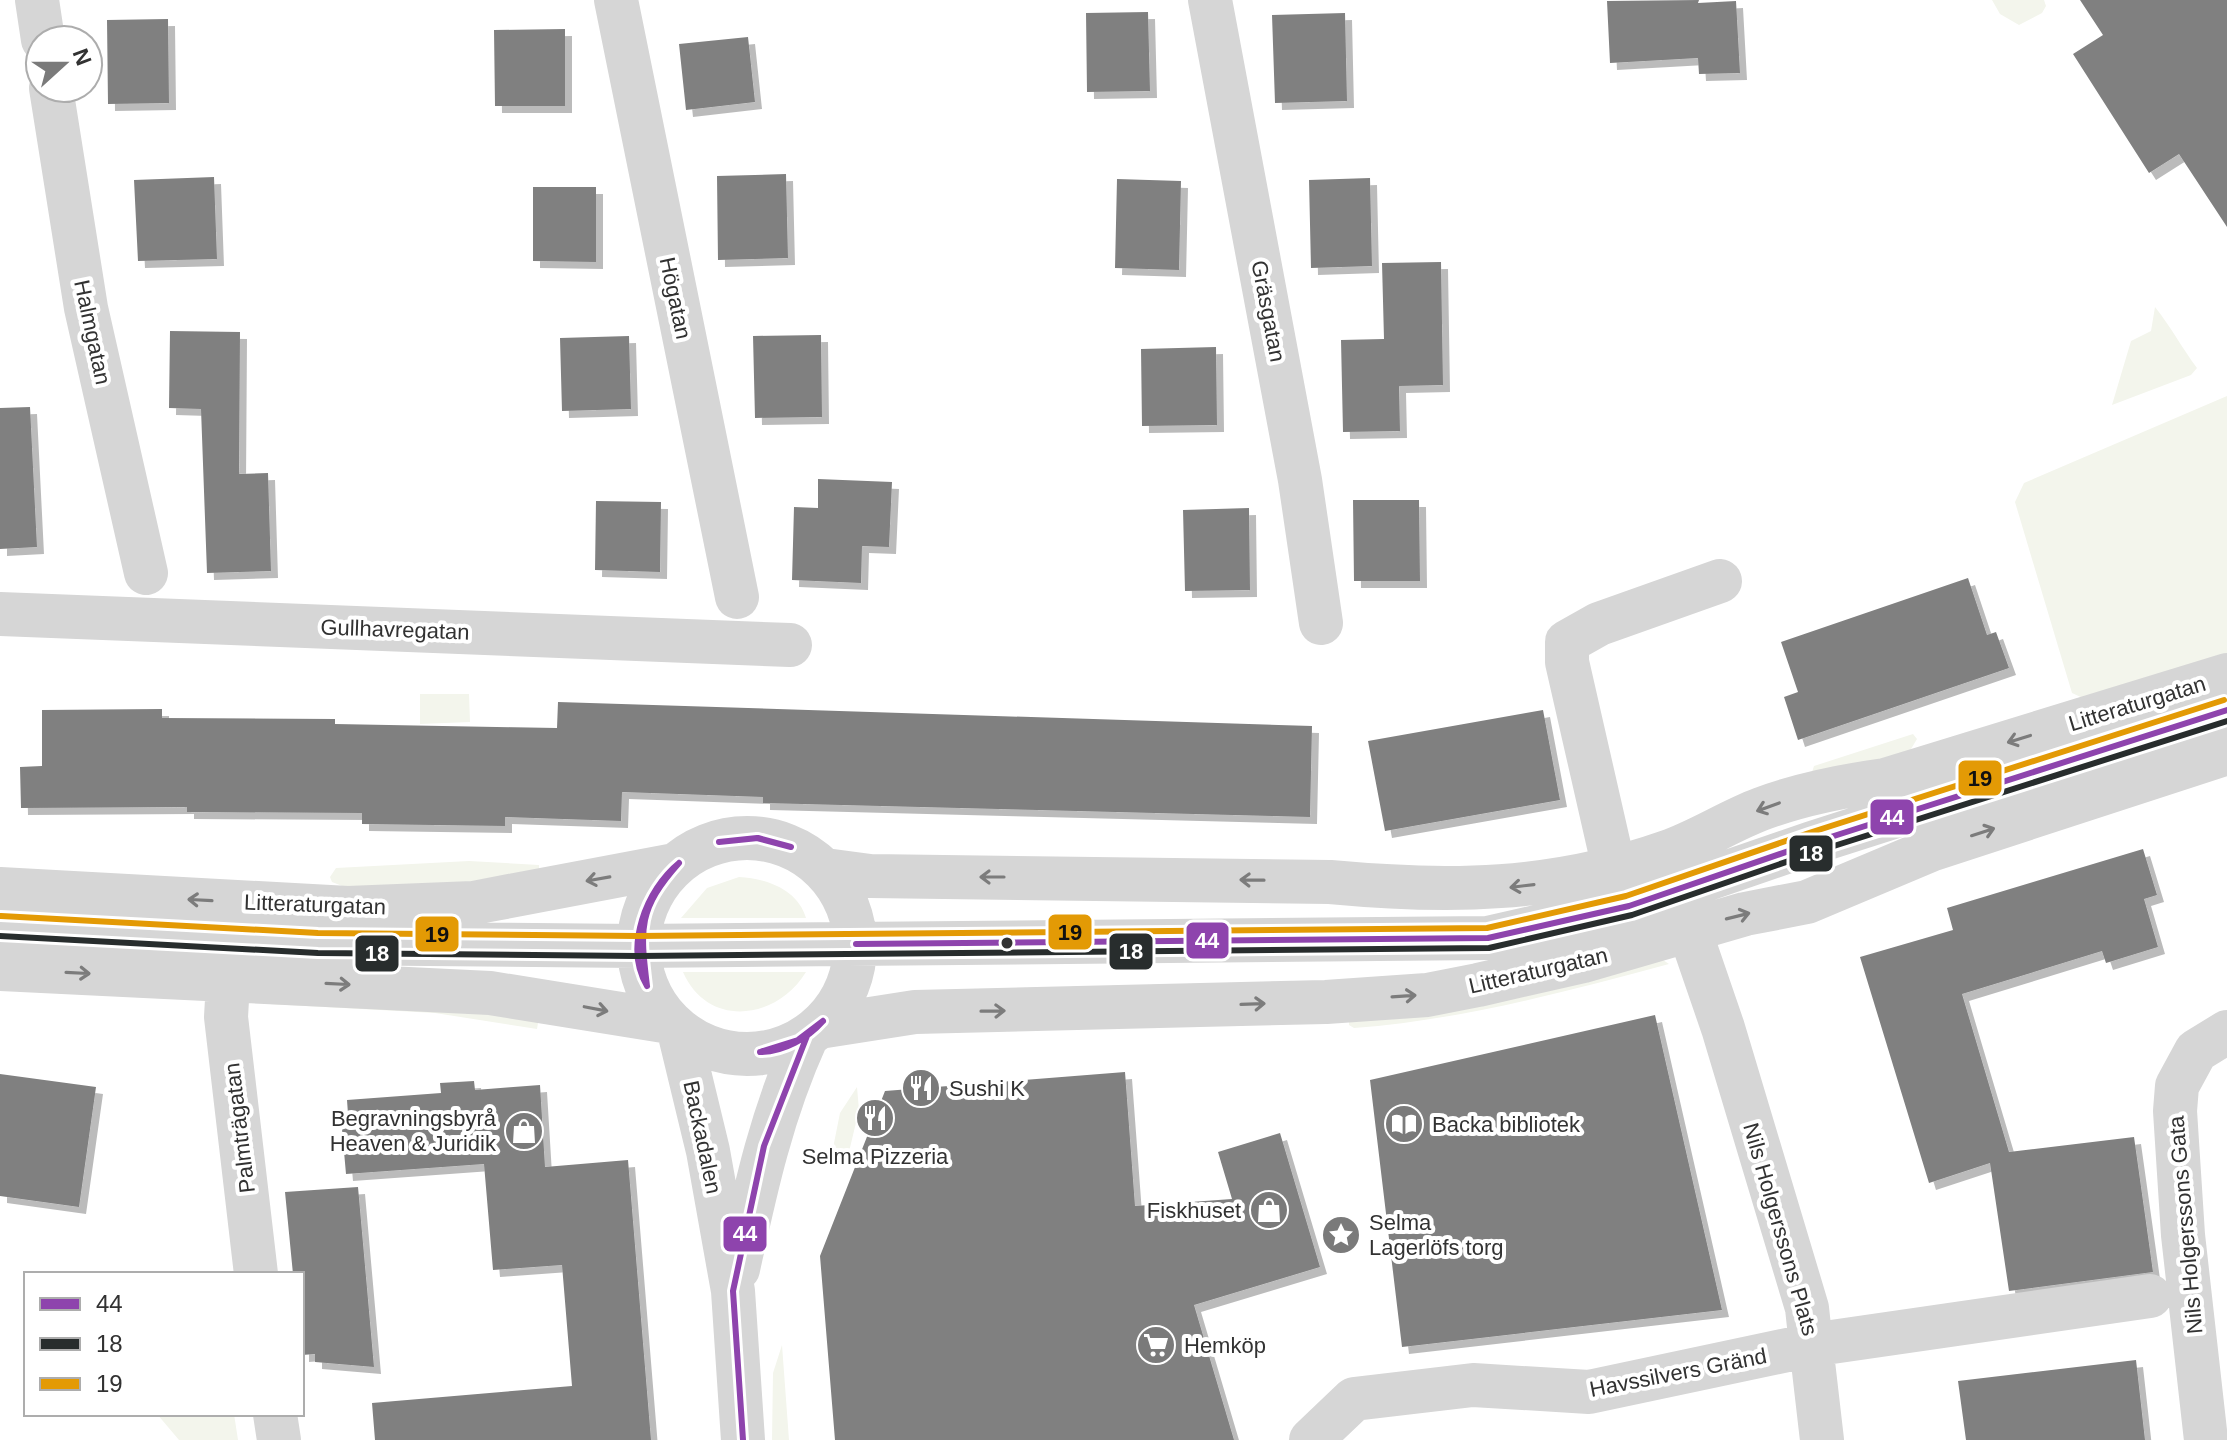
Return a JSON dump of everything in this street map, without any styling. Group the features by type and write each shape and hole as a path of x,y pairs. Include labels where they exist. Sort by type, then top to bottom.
{"street":[{"path":"37,0 41,24"},
{"name":"Högatan","path":"616,0 737,597"},
{"name":"Gräsgatan","path":"1210,0 1300,480 1321,623"},
{"name":"Halmgatan","path":"54,104 86,308 146,573"},
{"path":"1614,868 1567,662 1567,642 1599,624 1720,581"},
{"name":"Gullhavregatan","path":"0,614 790,645"},
{"name":"Litteraturgatan","path":"825,870 884,876 1330,882 1392,888 1501,889 1566,881 1709,837 1757,810 1797,797 1836,786 1885,780 2227,675"},
{"path":"0,926 318,943 638,946 1488,938 1560,925 1629,906 1812,843 2227,710"},
{"name":"Litteraturgatan","path":"0,969 228,982 335,983 490,993 675,1026 709,1047 742,1055 777,1050 813,1031 915,1012 1326,1002 1427,995 1583,961 1689,929 1807,902 1933,849 2227,753"},
{"name":"Litteraturgatan","path":"675,1026 647,987 638,946 640,928 652,893 674,865 706,845 723,840 759,838 795,849 825,870 850,912 856,944 843,998 813,1031"},
{"name":"Litteraturgatan","path":"0,889 348,908 473,903 674,865"},
{"name":"Nils Holgerssons Plats","path":"1689,929 1723,1028 1807,1308 1811,1345 2150,1296"},
{"name":"Palmträgatan","path":"228,982 226,1017 254,1129 256,1272"},
{"name":"Backadalen","path":"675,1026 708,1151 733,1291 743,1440"},
{"name":"Backadalen","path":"733,1291 764,1146 786,1083 813,1031"},
{"name":"Nils Holgerssons Gata","path":"2206,1440 2183,1235 2175,1111 2177,1086 2196,1051 2227,1032"},
{"path":"1811,1345 1822,1440"},
{"name":"Havssilvers Gränd","path":"1311,1440 1354,1399 1473,1385 1589,1392 1811,1345"},
{"path":"275,1416 279,1440"}],"shaded area":[{"path":"1992,0 2044,0 2046,6 2042,13 2019,25 2000,14"},
{"path":"2155,307 2197,368 2191,375 2112,405 2131,341 2151,331"},
{"path":"2227,396 2227,659 2085,699 2072,693 2015,502 2024,483"},
{"path":"420,694 469,694 470,722 420,724"},
{"path":"1913,734 1917,739 1908,754 1810,778 1814,766"},
{"path":"469,861 539,865 539,873 516,879 358,892 332,882 330,877 336,868"},
{"path":"739,877 779,887 796,900 806,918 681,918 707,888"},
{"path":"1663,960 1669,964 1513,1004 1434,1019 1354,1028 1349,1025 1349,1018"},
{"path":"683,972 806,972 778,1000 761,1008 743,1011 725,1010 709,1003 694,990"},
{"path":"366,997 448,1003 539,1017 537,1029 435,1013 270,1004 294,998"},
{"path":"857,1087 859,1110 848,1156 832,1153 840,1113"},
{"path":"782,1345 789,1440 772,1440 773,1373"},
{"path":"159,1416 234,1416 238,1440 179,1440"}],"building":[{"path":"1699,0 1698,3 1736,1 1740,73 1699,74 1698,58 1610,63 1607,1"},
{"path":"2080,0 2227,0 2227,227 2179,154 2149,173 2073,54 2103,35"},
{"path":"1148,12 1150,91 1087,92 1086,13"},
{"path":"1345,13 1347,101 1275,103 1272,15"},
{"path":"168,19 169,103 108,104 107,20"},
{"path":"565,29 565,106 495,106 494,30"},
{"path":"748,37 755,102 686,110 679,44"},
{"path":"786,174 788,258 718,260 717,176"},
{"path":"214,177 217,259 138,261 134,180"},
{"path":"1370,178 1372,266 1311,268 1309,180"},
{"path":"1117,179 1181,181 1179,270 1115,268"},
{"path":"533,187 596,187 596,262 533,261"},
{"path":"1441,262 1443,385 1399,386 1400,431 1343,432 1341,340 1384,339 1382,263"},
{"path":"170,331 240,332 239,474 268,473 271,571 207,573 201,409 169,408"},
{"path":"821,335 822,417 755,418 753,336"},
{"path":"629,336 631,409 562,411 560,338"},
{"path":"1216,347 1217,425 1142,426 1141,349"},
{"path":"30,407 37,547 0,549 0,408"},
{"path":"818,479 892,482 889,547 862,546 861,583 792,580 794,507 818,508"},
{"path":"1353,500 1419,500 1420,581 1354,581"},
{"path":"596,501 661,502 660,572 595,570"},
{"path":"1249,508 1250,590 1185,591 1183,510"},
{"path":"1968,578 1987,635 1996,632 2009,668 1798,740 1784,697 1798,692 1781,642"},
{"path":"558,702 1312,726 1310,817 763,803 763,797 622,792 621,821 505,817 505,826 362,824 362,813 187,812 187,807 21,808 20,767 42,766 42,710 162,709 162,718 335,719 335,724 557,728"},
{"path":"1543,710 1560,800 1385,831 1368,741"},
{"path":"2143,849 2157,895 2144,899 2158,947 2106,963 2102,951 1962,994 2009,1152 2134,1137 2153,1272 2009,1291 1990,1163 1929,1183 1860,957 1953,930 1947,908"},
{"path":"1655,1015 1722,1310 1402,1347 1370,1080"},
{"path":"1125,1072 1135,1206 1232,1199 1218,1152 1280,1133 1320,1267 1194,1305 1234,1440 835,1440 820,1256 885,1091"},
{"path":"0,1074 96,1087 79,1207 0,1196"},
{"path":"474,1081 475,1090 540,1085 545,1167 628,1160 651,1440 375,1440 372,1403 572,1386 562,1265 493,1270 484,1164 346,1174 342,1129 349,1128 347,1100 441,1093 440,1083"},
{"path":"358,1187 374,1367 315,1362 315,1354 304,1355 304,1272 293,1272 285,1192"},
{"path":"2136,1360 2145,1440 1966,1440 1958,1381"}],"transit line":[{"name":"19","path":"1,916 318,933 638,936 1487,928 1626,896 1809,833 2224,700"},
{"name":"44","path":"856,944 1488,938 1629,906 1812,843 2227,710"},
{"name":"18","path":"0,936 318,953 638,956 1489,948 1632,915 1815,852 2227,721"},
{"name":"44","path":"719,842 757,838 791,847"},
{"name":"44","path":"719,842 758,838 791,847"},
{"name":"44","path":"647,986 640,971 638,954 642,920 657,888 679,863"},
{"name":"44","path":"647,986 643,949 645,920 656,893 679,863"},
{"name":"44","path":"760,1052 778,1050 795,1043 823,1021"},
{"name":"44","path":"760,1052 798,1040 823,1021"},
{"name":"44","path":"743,1440 733,1291 764,1146 807,1036"}],"place":[{"name":"Sushi K","path":"921,1088"},
{"name":"Selma Pizzeria","path":"875,1118"},
{"name":"Backa bibliotek","path":"1404,1124"},
{"name":"Begravningsbyrå Heaven & Juridik","path":"524,1131"},
{"name":"Fiskhuset","path":"1269,1210"},
{"name":"Selma Lagerlöfs torg","path":"1341,1235"},
{"name":"Hemköp","path":"1156,1345"}]}
